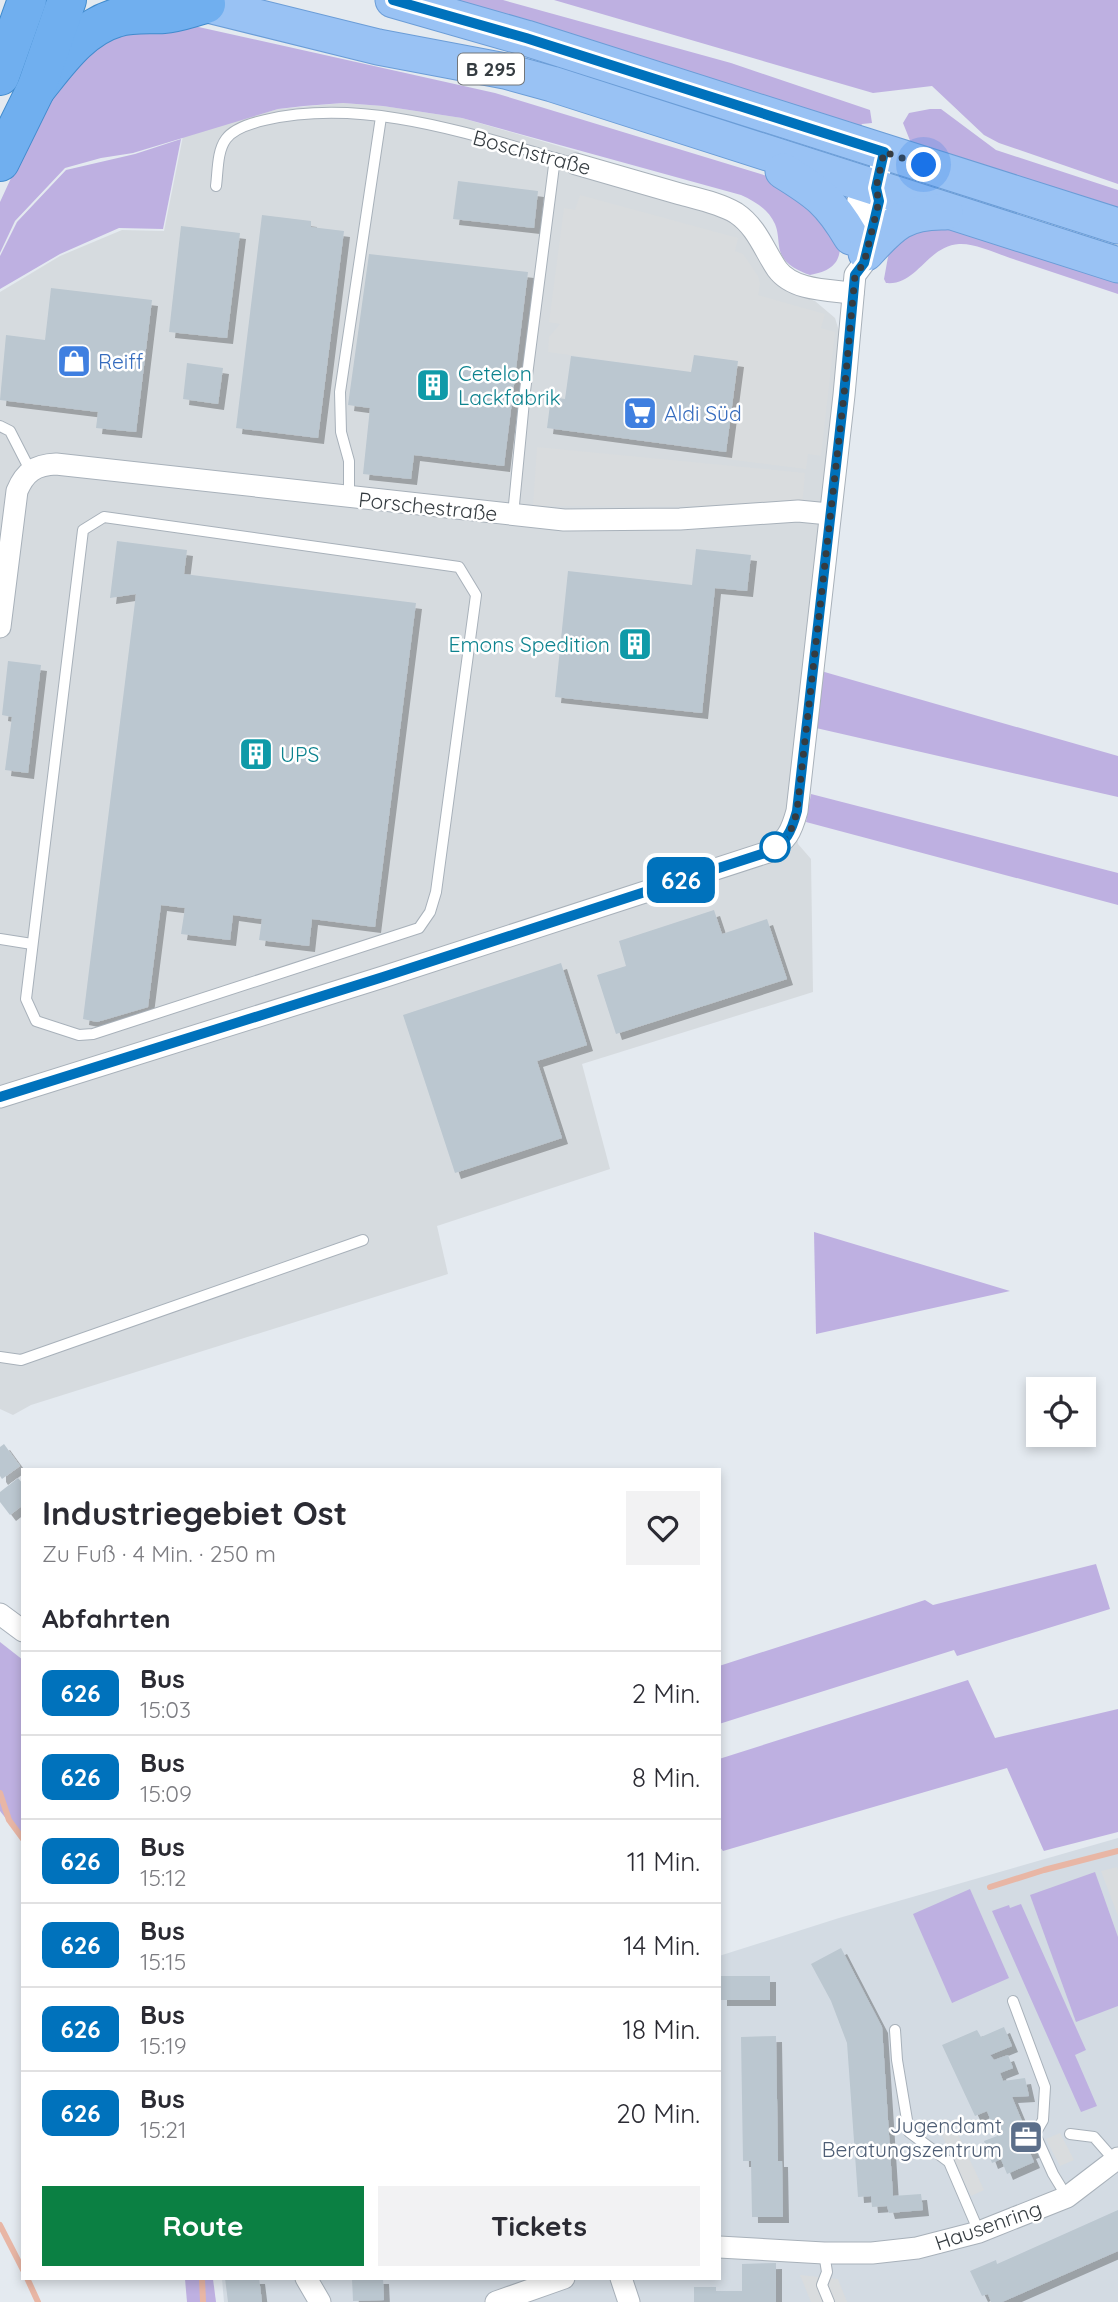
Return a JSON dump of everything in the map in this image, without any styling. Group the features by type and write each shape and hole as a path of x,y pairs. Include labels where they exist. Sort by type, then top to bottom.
{"highway":[{"path":"4,67 27,0"},
{"path":"0,162 36,89 67,0"},
{"path":"36,89 74,44 98,25 140,14 167,14 197,2"},
{"path":"0,9 6,23 4,67"}],"main road":[{"name":"B 295","path":"393,0 526,38 1118,226"},
{"name":"B 295","path":"197,2 378,47 505,71 1118,265"},
{"path":"770,155 778,169 819,193 832,207 856,264 884,233 905,217 949,212"}],"street":[{"path":"0,1097 383,977 768,852 782,844 792,829 797,811 829,514 836,393 856,264 879,201 876,188 884,152"},
{"name":"Boschstraße","path":"576,164 723,206 746,221 778,271 802,285 818,289 856,264"},
{"name":"Porschestraße","path":"30,470 56,464 577,520 680,519 798,511 829,514"},
{"path":"0,627 17,491 22,478 30,470"},
{"path":"0,1615 21,1630"},
{"name":"Hausenring","path":"721,2247 824,2253 872,2253 917,2248 979,2232 1066,2197 1117,2160"},
{"path":"307,2280 320,2302"},
{"path":"496,2302 558,2280"},
{"path":"622,2280 629,2302"}],"lane":[{"name":"Boschstraße","path":"216,186 221,150 226,138 255,122 283,116 321,113 382,117 462,133 576,164"},
{"path":"349,497 349,461 341,432 340,392 382,117"},
{"path":"513,515 525,391 555,158"},
{"path":"0,426 9,431 30,470"},
{"path":"104,517 459,567 476,595 436,892 430,912 419,928 93,1034 79,1035 36,1021 29,1008 26,999 33,944 82,530 104,517"},
{"path":"0,939 33,944"},
{"path":"0,1357 21,1360 363,1240"},
{"path":"1013,2001 1045,2087 1043,2120 1035,2134 1066,2197"},
{"path":"895,2030 909,2132 949,2162 979,2232"},
{"path":"1070,2134 1094,2137 1117,2160"},
{"path":"824,2253 827,2272 822,2285 829,2302"}],"shaded area":[{"path":"430,0 503,0 731,63 870,110 872,123 862,124 858,131"},
{"path":"554,0 1118,0 1118,184 999,143 984,135 932,86 873,93"},
{"path":"194,26 495,93 787,182 840,235 838,257 831,267 819,273 810,275 795,268 780,252 776,227 769,214 757,203 741,195 462,118 343,103 278,109 133,153 65,168 15,221 0,253 0,202 47,100 104,32"},
{"path":"343,103 462,118 579,152 574,172 721,214 733,221 799,295 815,301 835,318 839,345 789,789 798,844 811,859 813,992 582,1064 610,1169 437,1226 448,1274 31,1405 13,1415 0,1409 0,292 60,256 122,230 164,231 183,136 278,109"},
{"path":"941,109 996,150 1118,190 1118,214 913,148 903,123 909,113"},
{"path":"181,139 163,229 119,228 60,254 0,289 0,256 17,222 66,170 135,154"},
{"path":"580,195 738,238 735,251 743,254 758,276 758,295 825,314 821,328 835,332 821,456 808,454 806,469 726,459 737,361 694,355 691,372 548,352 549,337 560,324 549,322 564,208 575,210"},
{"path":"949,224 1118,277 1118,294 965,244 948,246 906,278 886,283 884,279 890,246 894,239"},
{"path":"537,447 805,473 802,506 533,506"},
{"path":"821,671 1118,756 1118,797 816,728"},
{"path":"811,794 1118,873 1118,905 806,822"},
{"path":"814,1232 1010,1291 816,1334"},
{"path":"1096,1564 1110,1609 957,1656 954,1650 721,1723 721,1665 925,1600 933,1605"},
{"path":"0,1642 21,1658 21,1837 0,1811"},
{"path":"968,1680 995,1738 1118,1709 1118,1832 1044,1851 1007,1768 723,1851 721,1758"},
{"path":"1118,1838 1118,2302 224,2302 222,2280 721,2280 721,1955 839,1918"},
{"path":"1117,1867 1118,1870 1118,1916 1101,1871"},
{"path":"1095,1872 1118,1937 1118,2006 1076,2022 1030,1895"},
{"path":"970,1889 1009,1978 952,2003 913,1914"},
{"path":"1021,1904 1086,2050 1075,2055 1097,2106 1081,2112 992,1911"},
{"path":"955,2128 984,2190 971,2196 941,2133"},
{"path":"1060,2133 1074,2160 1060,2166 1046,2139"},
{"path":"800,2275 838,2279 847,2302 811,2302"},
{"path":"185,2280 213,2280 216,2302 187,2302"}],"building":[{"path":"458,181 538,191 534,228 453,219"},
{"path":"262,215 311,221 311,227 344,231 318,438 236,428"},
{"path":"181,226 240,233 227,338 169,332"},
{"name":"Cetelon Lackfabrik","path":"369,254 528,272 504,466 414,455 411,479 363,474 370,408 348,405"},
{"name":"Reiff","path":"51,288 152,300 136,432 96,428 98,412 0,400 6,335 45,340"},
{"name":"Aldi Süd","path":"694,355 738,361 726,452 547,428 551,397 565,399 571,356 691,372"},
{"path":"187,363 223,368 218,404 183,399"},
{"name":"UPS","path":"117,541 187,550 184,574 416,603 375,927 312,919 309,946 259,940 262,919 233,915 230,940 181,934 185,908 161,905 148,1007 97,1022 83,1019 136,594 110,598"},
{"name":"Emons Spedition","path":"696,549 751,555 747,591 715,588 702,713 555,697 568,571 692,585"},
{"path":"8,661 41,665 28,773 5,770 12,717 2,715"},
{"path":"714,910 722,934 767,919 787,979 616,1034 597,975 626,966 619,941"},
{"path":"561,963 587,1045 537,1061 562,1138 455,1173 403,1015"},
{"path":"4,1444 20,1466 2,1479 0,1447"},
{"path":"18,1478 21,1482 21,1507 10,1515 0,1502 0,1492"},
{"path":"841,1948 882,2027 893,2196 921,2194 923,2210 889,2213 887,2206 872,2207 871,2196 858,2197 847,2043 831,2001 811,1964"},
{"path":"721,1976 770,1976 770,2000 721,2000"},
{"path":"1004,2027 1012,2046 990,2055 994,2060 1008,2055 1013,2068 1000,2073 1003,2081 1025,2078 1029,2096 1012,2097 1038,2150 1030,2153 1034,2162 1007,2174 1001,2159 992,2163 984,2141 997,2136 987,2111 975,2116 942,2045 977,2030 981,2037"},
{"path":"776,2036 778,2161 782,2161 783,2217 752,2217 751,2161 743,2161 741,2037"},
{"path":"1118,2210 1118,2251 1002,2302 991,2302 988,2294 982,2296 970,2271 996,2260 997,2264"},
{"path":"776,2263 776,2302 694,2302 694,2287 716,2287 716,2291 742,2291 742,2264"},
{"path":"225,2280 259,2280 262,2302 228,2302"},
{"path":"352,2280 383,2280 384,2300 353,2301"}],"waterway":[{"path":"0,1793 9,1820 21,1836"},
{"path":"990,1887 1118,1851"},
{"path":"0,2225 21,2266"},
{"path":"28,2280 38,2302"},
{"path":"202,2280 203,2302"}],"bus line":[{"name":"626","path":"0,1097 768,852 782,844 792,829 797,811 855,275 864,263 875,218 879,201 876,188 884,152 526,38 393,0"}],"place":[{"name":"Reiff","path":"74,361"},
{"name":"Cetelon Lackfabrik","path":"433,385"},
{"name":"Aldi Süd","path":"640,413"},
{"name":"Emons Spedition","path":"635,644"},
{"name":"UPS","path":"256,754"},
{"name":"Jugendamt Beratungszentrum","path":"1026,2137"}],"route":[{"path":"775,847 782,844 792,829 797,811 855,275 864,263 875,218 879,201 876,188 884,152 924,165"}]}
